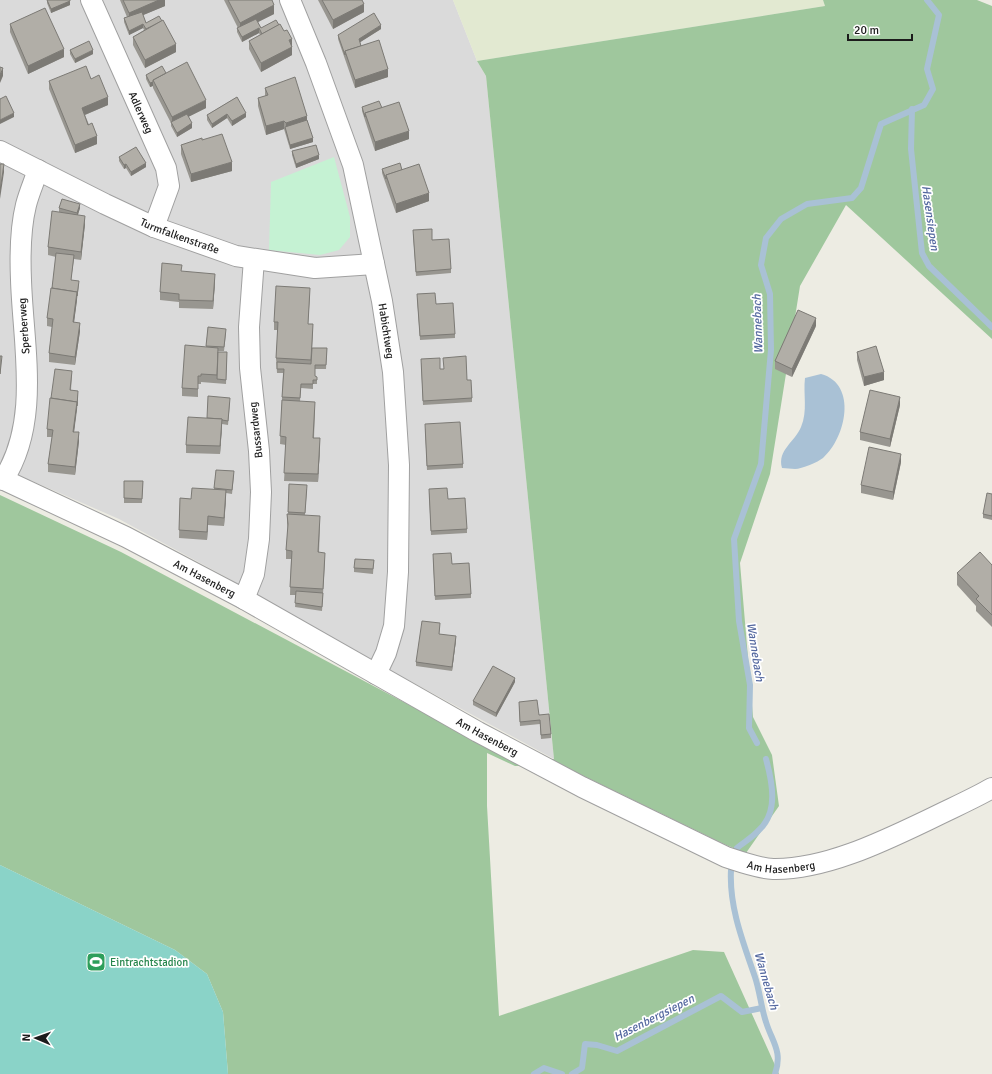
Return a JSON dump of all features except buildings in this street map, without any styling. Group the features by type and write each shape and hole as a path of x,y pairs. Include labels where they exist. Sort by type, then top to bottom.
{"street":[{"name":"Adlerweg","path":"91,0 166,168 169,186 154,226"},
{"name":"Habichtweg","path":"290,0 316,62 353,165 382,301 393,372 400,465 398,572 394,626 386,653 376,674"},
{"name":"Turmfalkenstraße","path":"0,151 154,226 236,256 315,268 374,264"},
{"name":"Sperberweg","path":"1,479 12,466 24,420 26,358 20,281 21,241 26,205 38,170"},
{"name":"Bussardweg","path":"244,599 254,574 259,539 261,492 259,451 250,368 249,327 254,259"},
{"name":"Am Hasenberg","path":"1,479 126,537 244,599 478,732 588,790 726,857 762,868 796,867 823,861 893,837 992,788"}],"shaded area":[{"path":"0,0 453,0 477,61 486,76 554,759 351,649 226,577 119,519 0,467"},
{"path":"821,374 833,380 840,389 844,400 842,425 838,438 831,449 818,461 798,469 782,468 781,462 784,451 798,432 803,421 805,409 805,378"},
{"name":"Eintrachtstadion","path":"0,865 175,950 207,974 223,1012 228,1074 0,1074"}],"green space":[{"path":"453,0 823,0 825,6 477,61"},
{"path":"823,0 977,0 992,6 992,339 846,205 800,286 770,474 740,563 753,717 772,755 779,806 746,853 726,845 563,766 515,766 487,753 487,806 499,1016 693,950 724,952 779,1074 228,1074 223,1012 207,974 175,950 0,865 0,495 121,552 511,759 554,759 486,76 477,61 825,6"},
{"path":"334,157 350,217 350,237 339,250 320,255 269,250 271,182"}],"waterway":[{"name":"Wannebach","path":"757,743 749,728 750,685 739,621 734,539 761,464 771,350 770,294 761,265 766,238 781,219 807,204 852,198 861,188 881,124 924,105 933,89 927,69 939,15 927,0"},
{"name":"Hasensiepen","path":"912,109 911,149 922,253 929,266 992,327"},
{"name":"Wannebach","path":"737,848 757,833 765,823 772,805 772,786 766,759"},
{"name":"Wannebach","path":"731,870 732,897 738,924 757,983 766,1022 776,1047 778,1059 775,1074"},
{"name":"Hasenbergsiepen","path":"572,1074 582,1068 585,1044 597,1045 617,1051 721,996 742,1012 762,1008"},
{"name":"Hasenbergsiepen","path":"534,1074 544,1068 562,1074"}],"place":[{"name":"Eintrachtstadion","path":"96,962"}]}
